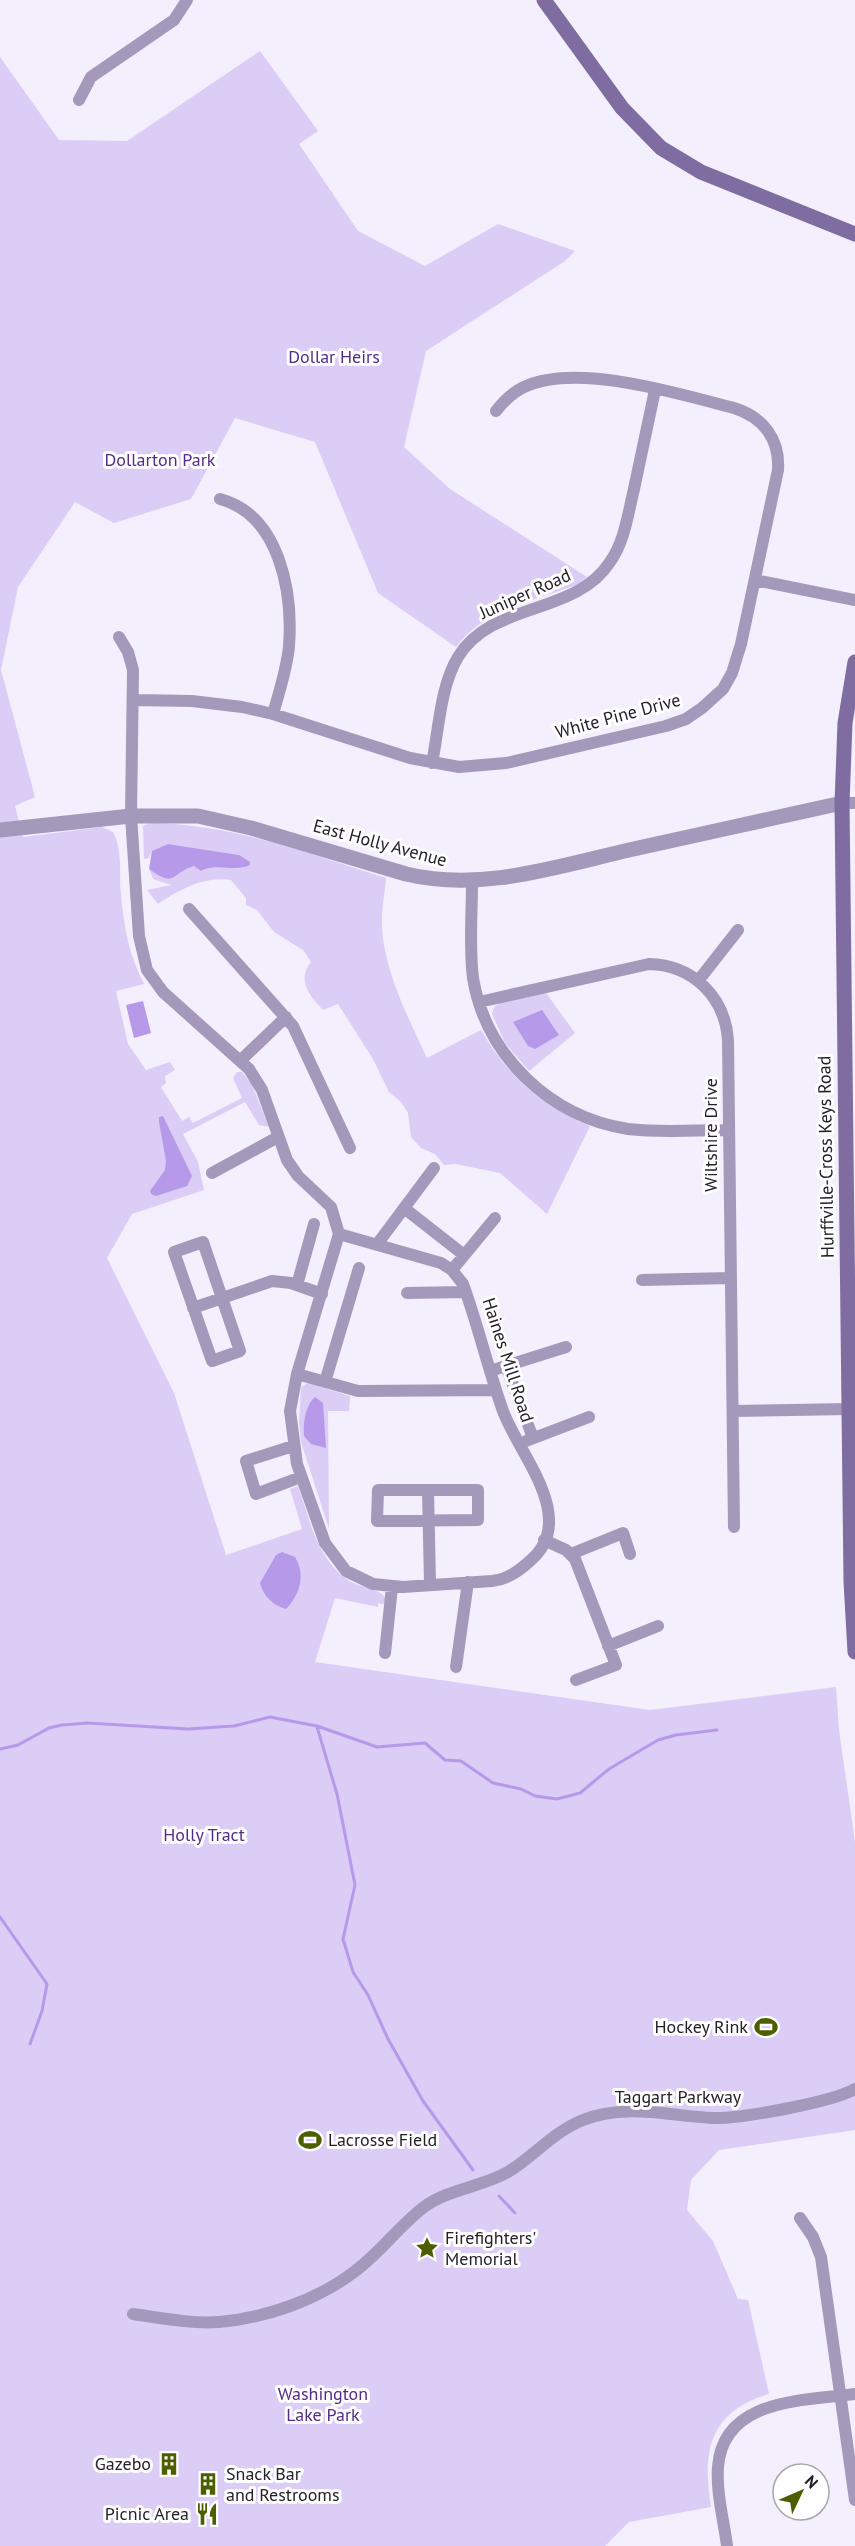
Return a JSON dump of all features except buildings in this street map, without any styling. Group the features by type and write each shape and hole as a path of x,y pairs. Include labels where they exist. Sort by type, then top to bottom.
{"main road":[{"path":"544,0 622,108 661,148 701,172 855,234"},
{"name":"Hurffville-Cross Keys Road","path":"855,662 845,723 849,803 851,1399 855,1652"}],"street":[{"path":"80,100 91,77 174,20 187,0"},
{"name":"White Pine Drive","path":"133,700 208,702 273,714 432,763 470,767 506,763 686,719 716,696 732,673 755,580 778,470 778,454 770,433 762,422 742,410 598,379 552,379 524,387 496,411"},
{"name":"Juniper Road","path":"432,763 447,684 454,665 466,647 492,626 578,592 592,583 610,562 626,523 655,390"},
{"path":"220,499 238,505 261,526 277,556 285,581 289,615 289,646 273,714"},
{"path":"755,580 855,600"},
{"path":"119,637 131,660 133,700 131,816 139,936 147,970 173,1001 241,1060 262,1090 278,1137 292,1168 331,1207 339,1234 378,1243 441,1263 452,1270 495,1218"},
{"name":"East Holly Avenue","path":"5,829 131,816 177,815 224,820 406,874 427,879 472,882 526,873 849,803"},
{"path":"472,882 472,966 479,1002 490,1030 513,1064 542,1093 575,1113 604,1124 639,1130 728,1130"},
{"path":"189,909 300,1035 350,1148"},
{"path":"698,981 738,930"},
{"name":"Wiltshire Drive","path":"479,1002 643,964 669,967 698,981 715,999 726,1022 734,1527"},
{"path":"241,1060 286,1017"},
{"path":"212,1173 278,1137"},
{"path":"378,1243 434,1168"},
{"path":"404,1209 464,1255"},
{"path":"297,1285 314,1224"},
{"name":"Haines Mill Road","path":"339,1234 297,1374 290,1412 293,1446 301,1477 325,1543 338,1563 364,1582 392,1587 509,1577 534,1558 544,1540 549,1522 546,1496 518,1444 496,1390 466,1292 452,1270"},
{"path":"203,1242 240,1351 212,1361 193,1308 174,1252 203,1242"},
{"path":"325,1382 359,1268"},
{"path":"642,1280 730,1278"},
{"path":"193,1308 267,1282 284,1281 322,1294"},
{"path":"407,1293 466,1292"},
{"path":"490,1371 566,1347"},
{"path":"506,1366 533,1438"},
{"path":"297,1374 366,1392 496,1390"},
{"path":"733,1411 851,1399"},
{"path":"518,1444 589,1417"},
{"path":"293,1446 246,1461 256,1494 301,1477"},
{"path":"378,1490 428,1490 478,1490 478,1520 377,1521 378,1490"},
{"path":"428,1490 430,1584"},
{"path":"571,1554 622,1533 630,1554"},
{"path":"544,1540 571,1554 616,1665 576,1680"},
{"path":"456,1667 468,1582"},
{"path":"385,1653 392,1587"},
{"path":"608,1646 658,1626"},
{"name":"Taggart Parkway","path":"133,2313 182,2321 219,2322 275,2310 302,2301 333,2287 355,2272 433,2201 508,2172 558,2133 584,2120 618,2112 677,2113 713,2118 743,2117 853,2092"},
{"path":"800,2218 813,2237 821,2257 855,2500"},
{"path":"727,2546 717,2469 722,2446 731,2432 747,2415 762,2408 855,2394"}],"green space":[{"path":"260,51 318,131 299,144 358,231 425,266 498,224 575,251 565,261 426,351 404,447 450,489 587,577 576,585 527,601 495,615 467,634 456,647 378,593 315,442 235,418 191,499 114,523 75,502 18,587 1,670 35,797 15,806 23,837 102,827 113,832 119,855 126,930 134,963 144,984 116,991 128,1044 146,1070 170,1062 175,1070 165,1076 166,1083 161,1087 182,1121 189,1117 193,1123 242,1098 233,1078 237,1072 242,1072 252,1085 269,1127 259,1125 245,1102 183,1134 198,1162 204,1190 132,1214 107,1258 174,1393 226,1555 302,1529 290,1489 298,1486 316,1538 329,1561 348,1580 378,1592 386,1598 387,1605 378,1603 378,1607 335,1598 315,1662 650,1710 836,1687 839,1730 855,1842 855,2130 719,2150 691,2180 687,2210 713,2241 738,2299 748,2300 769,2394 733,2411 714,2436 708,2468 711,2507 629,2522 605,2546 0,2546 0,57 59,140 127,141"},
{"path":"152,823 213,829 242,835 299,850 386,878 382,919 383,942 398,993 427,1058 481,1030 502,1062 527,1088 556,1109 590,1126 547,1214 500,1173 456,1164 444,1165 435,1154 421,1148 411,1137 408,1113 401,1102 389,1092 373,1059 338,1004 323,1010 309,993 305,975 311,962 303,950 274,932 257,910 246,905 246,898 231,880 202,882 175,893 158,904 147,890 171,885 153,879 149,869 167,878 172,878 189,867 196,866 244,868 239,855 168,844 152,851 149,858 144,859 143,826"},
{"path":"546,993 575,1033 529,1071 505,1043 492,1014 494,1007 500,1003"},
{"path":"308,1383 350,1396 349,1411 328,1411 329,1529 301,1442 299,1423 301,1387"}],"shaded area":[{"path":"168,844 239,855 250,862 250,865 238,868 212,867 201,871 194,866 173,878 164,878 149,869 152,851"},
{"path":"143,1001 151,1033 134,1038 126,1005"},
{"path":"542,1010 559,1035 535,1049 528,1046 513,1022"},
{"path":"163,1116 192,1176 187,1186 156,1196 150,1191 165,1170 166,1161 159,1122 159,1117"},
{"path":"315,1397 323,1403 326,1448 311,1444 304,1436 304,1420"},
{"path":"282,1552 295,1557 301,1577 298,1591 286,1609 270,1600 260,1583 276,1555"}],"waterway":[{"path":"0,1749 18,1745 49,1728 62,1725 87,1723 188,1729 234,1726 270,1717 317,1726 377,1747 425,1743 445,1760 461,1761 493,1783 521,1789 535,1796 557,1799 580,1793 609,1769 658,1740 676,1735 717,1730"},
{"path":"317,1727 337,1794 355,1885 343,1939 353,1972 368,1995 388,2039 423,2101 473,2170"},
{"path":"0,1917 47,1984 42,2011 30,2044"},
{"path":"499,2196 515,2213"}],"place":[{"name":"Hockey Rink","path":"766,2027"},
{"name":"Lacrosse Field","path":"310,2140"},
{"name":"Firefighters' Memorial","path":"427,2248"},
{"name":"Gazebo","path":"169,2464"},
{"name":"Snack Bar and Restrooms","path":"208,2484"},
{"name":"Picnic Area","path":"207,2514"}],"park label":[{"name":"Dollar Heirs","path":"334,357"},
{"name":"Dollarton Park","path":"160,460"},
{"name":"Holly Tract","path":"204,1835"},
{"name":"Washington Lake Park","path":"323,2404"}]}
